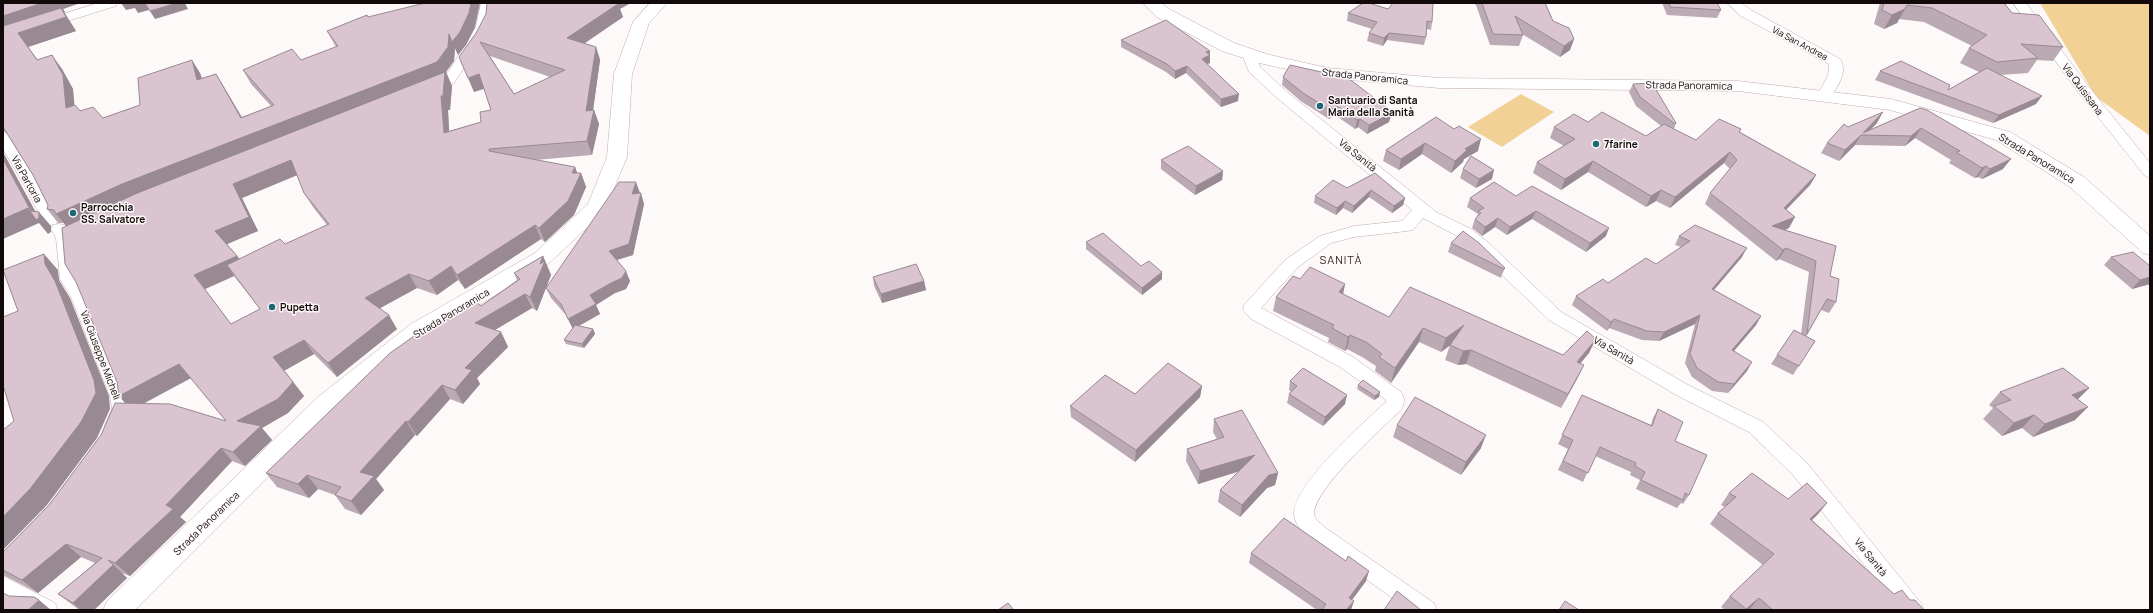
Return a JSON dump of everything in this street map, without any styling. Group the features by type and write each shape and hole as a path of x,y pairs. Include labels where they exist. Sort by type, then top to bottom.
{"main road":[{"name":"Strada Panoramica","path":"117,610 326,404 419,330 542,258 597,207 618,157 623,74 641,22 659,3"},
{"name":"Strada Panoramica","path":"1151,3 1163,13 1222,44 1265,59 1328,73 1439,83 1738,86 1891,105 2003,136 2077,182 2150,248"}],"street":[{"path":"3,37 112,3"},
{"path":"412,95 449,80 473,46 483,27 487,3"},
{"name":"Via San Andrea","path":"1733,3 1752,17 1835,62 1837,67 1835,79 1823,97"},
{"name":"Via Quisisana","path":"2019,3 2112,126 2150,173"},
{"name":"Via Sanità","path":"1249,54 1254,69 1281,94 1430,216 1465,233 1483,247 1555,316 1684,392 1756,427 1800,469 1913,610"},
{"name":"Via Partoria","path":"3,137 63,230"},
{"path":"1422,209 1407,226 1336,235 1313,246 1296,260 1252,305 1252,310 1257,315 1350,364 1381,384 1395,397 1395,405 1322,478 1309,497 1303,512 1307,524 1320,535 1426,610"},
{"name":"Via Giuseppe Micheli","path":"63,230 68,279 79,297 119,396 121,410 106,443"},
{"path":"3,585 47,610"}],"shaded area":[{"path":"2040,3 2150,3 2150,136 2096,97"},
{"path":"1521,94 1554,112 1502,147 1468,127"}],"building":[{"path":"3,3 42,3 3,16"},
{"path":"145,3 177,3 150,11"},
{"path":"425,3 471,3 469,13 460,32 452,42 449,34 448,47 437,62 122,184 56,214 54,210 47,209 48,205 33,175 3,127 3,26 61,8 66,17 18,33 37,60 52,55 63,75 66,108 75,105 80,111 93,107 103,118 140,105 138,78 192,60 197,80 216,74 241,118 274,105 243,70 292,49 301,60 338,46 327,31 367,15 368,17"},
{"path":"487,3 618,4 567,38 596,47 586,111 594,110 587,141 489,149 489,151 575,167 572,173 581,173 568,201 539,228 535,225 457,275 451,266 429,281 409,274 365,298 389,315 328,363 304,340 273,357 293,382 278,399 237,421 261,426 233,452 221,448 166,505 173,509 115,563 108,560 113,565 73,603 58,594 102,558 66,544 22,580 3,570 3,552 49,505 101,435 115,403 170,404 226,421 179,364 119,396 117,382 76,282 65,264 62,228 135,194 445,72 443,96 441,96 444,133 481,122 480,112 491,110 479,74 468,78 459,57 476,33 486,14","holes":["480,42 565,70 514,94","291,160 304,193 329,224 285,244 280,239 227,265 260,309 231,324 194,275 237,256 215,231 249,217 233,184"]},
{"path":"1363,3 1369,3 1388,9 1393,3 1433,3 1432,22 1427,21 1426,37 1389,33 1384,38 1369,33 1377,22 1348,13"},
{"path":"1482,3 1545,3 1553,21 1569,28 1574,39 1564,46 1515,16 1523,35 1493,34"},
{"path":"1669,3 1717,3 1721,10 1670,7"},
{"path":"1884,3 2004,3 2012,13 2039,15 2063,47 2021,44 2038,58 1997,62 1969,48 1987,35 1932,8 1907,5 1905,9 1892,15 1882,10"},
{"path":"1166,20 1210,51 1206,52 1210,55 1202,59 1239,94 1221,99 1187,66 1175,71 1167,64 1121,40"},
{"path":"1901,61 1950,85 1948,90 1987,68 2042,96 1999,115 1880,71"},
{"path":"1290,65 1348,78 1392,113 1369,125 1360,119 1357,120 1337,106 1330,110 1303,93 1283,77"},
{"path":"1652,83 1676,123 1675,124 1640,97 1633,84"},
{"path":"1920,108 1927,110 2011,159 1990,169 1986,166 1982,168 1956,152 1960,151 1921,128 1911,136 1861,135 1845,150 1827,143 1844,124 1848,127 1883,112 1863,133"},
{"path":"1602,112 1646,136 1664,124 1696,140 1719,119 1741,129 1739,132 1816,175 1784,208 1795,217 1772,226 1836,246 1830,276 1839,279 1836,302 1827,299 1807,334 1816,261 1786,248 1783,250 1710,193 1737,160 1730,152 1675,197 1661,190 1651,196 1593,161 1565,179 1537,162 1575,139 1554,127 1574,114 1588,122"},
{"path":"1436,117 1454,129 1459,126 1481,139 1465,149 1467,150 1455,161 1425,143 1401,159 1386,150"},
{"path":"1188,146 1223,171 1196,186 1161,160"},
{"path":"1471,156 1494,170 1479,179 1463,169"},
{"path":"3,159 31,211 39,212 39,218 36,220 28,208 3,219"},
{"path":"1375,173 1405,198 1394,206 1371,190 1354,206 1345,201 1337,208 1315,196 1333,180 1347,188"},
{"path":"619,182 636,182 632,194 641,193 629,244 609,251 626,271 622,278 590,295 596,304 568,319 561,304 546,288"},
{"path":"1494,182 1516,196 1532,186 1609,228 1590,243 1536,211 1510,227 1498,218 1485,227 1475,219 1481,213 1478,211 1484,208 1470,198"},
{"path":"1695,225 1747,248 1712,289 1761,316 1732,350 1752,362 1734,384 1718,382 1697,368 1690,354 1700,315 1664,332 1647,331 1614,319 1611,322 1576,296 1603,279 1608,283 1646,258 1656,264 1690,241 1679,236"},
{"path":"1463,231 1479,243 1505,268 1504,269 1451,243"},
{"path":"1103,233 1141,266 1149,261 1162,272 1142,288 1086,242"},
{"path":"2133,252 2150,266 2150,277 2140,280 2111,257"},
{"path":"44,254 45,264 55,281 94,380 96,393 81,422 30,489 3,517 3,430 14,421 3,385 3,317 18,311 3,270"},
{"path":"543,256 540,264 545,261 530,297 525,294 475,323 501,332 465,368 472,370 455,390 442,385 408,422 406,421 360,472 374,476 351,501 335,495 341,487 307,475 298,484 266,473 390,353 437,320 440,322 475,301 481,306 520,279 514,273"},
{"path":"916,264 924,281 881,294 873,277"},
{"path":"1310,267 1345,284 1339,292 1389,317 1410,287 1563,355 1587,331 1596,339 1577,362 1584,365 1568,394 1471,350 1463,351 1450,345 1464,325 1446,338 1423,328 1395,368 1379,357 1382,354 1366,342 1350,335 1348,337 1332,328 1334,325 1276,297 1293,276 1300,279"},
{"path":"575,325 593,329 582,344 564,340"},
{"path":"1794,330 1815,341 1799,366 1777,355"},
{"path":"1168,363 1202,386 1136,450 1070,406 1105,375 1135,394"},
{"path":"1303,368 1347,395 1325,417 1289,394 1297,386 1290,381"},
{"path":"2063,368 2089,388 2072,395 2088,407 2045,424 2034,415 2014,423 1994,406 2011,400 2000,392"},
{"path":"1363,380 1380,392 1375,396 1358,385"},
{"path":"1582,395 1652,426 1658,409 1683,422 1675,441 1707,455 1689,495 1685,493 1683,500 1641,480 1645,472 1635,466 1636,463 1600,447 1588,473 1563,461 1573,440 1562,435"},
{"path":"1415,397 1486,435 1466,462 1397,425"},
{"path":"1242,410 1278,473 1269,475 1242,505 1220,490 1255,455 1200,471 1187,449 1224,437 1214,419"},
{"path":"1752,473 1788,499 1807,483 1827,503 1810,519 1894,594 1902,590 1910,600 1915,600 1924,610 1773,610 1759,598 1746,609 1730,596 1774,554 1718,513 1736,497 1729,493"},
{"path":"1284,518 1346,561 1348,556 1369,571 1349,598 1354,601 1346,610 1322,610 1326,604 1251,553"},
{"path":"1397,591 1421,610 1384,610"},
{"path":"3,593 9,596 34,597 39,600 28,610 3,610"},
{"path":"1565,601 1579,610 1559,610"},
{"path":"1008,603 1014,610 998,610"}],"place":[{"name":"Santuario di Santa Maria della Sanità","path":"1320,106"},
{"name":"7farine","path":"1596,144"},
{"name":"Parrocchia SS. Salvatore","path":"73,213"},
{"name":"Pupetta","path":"272,307"}],"district":[{"name":"SANITÀ","path":"1341,259"}]}
